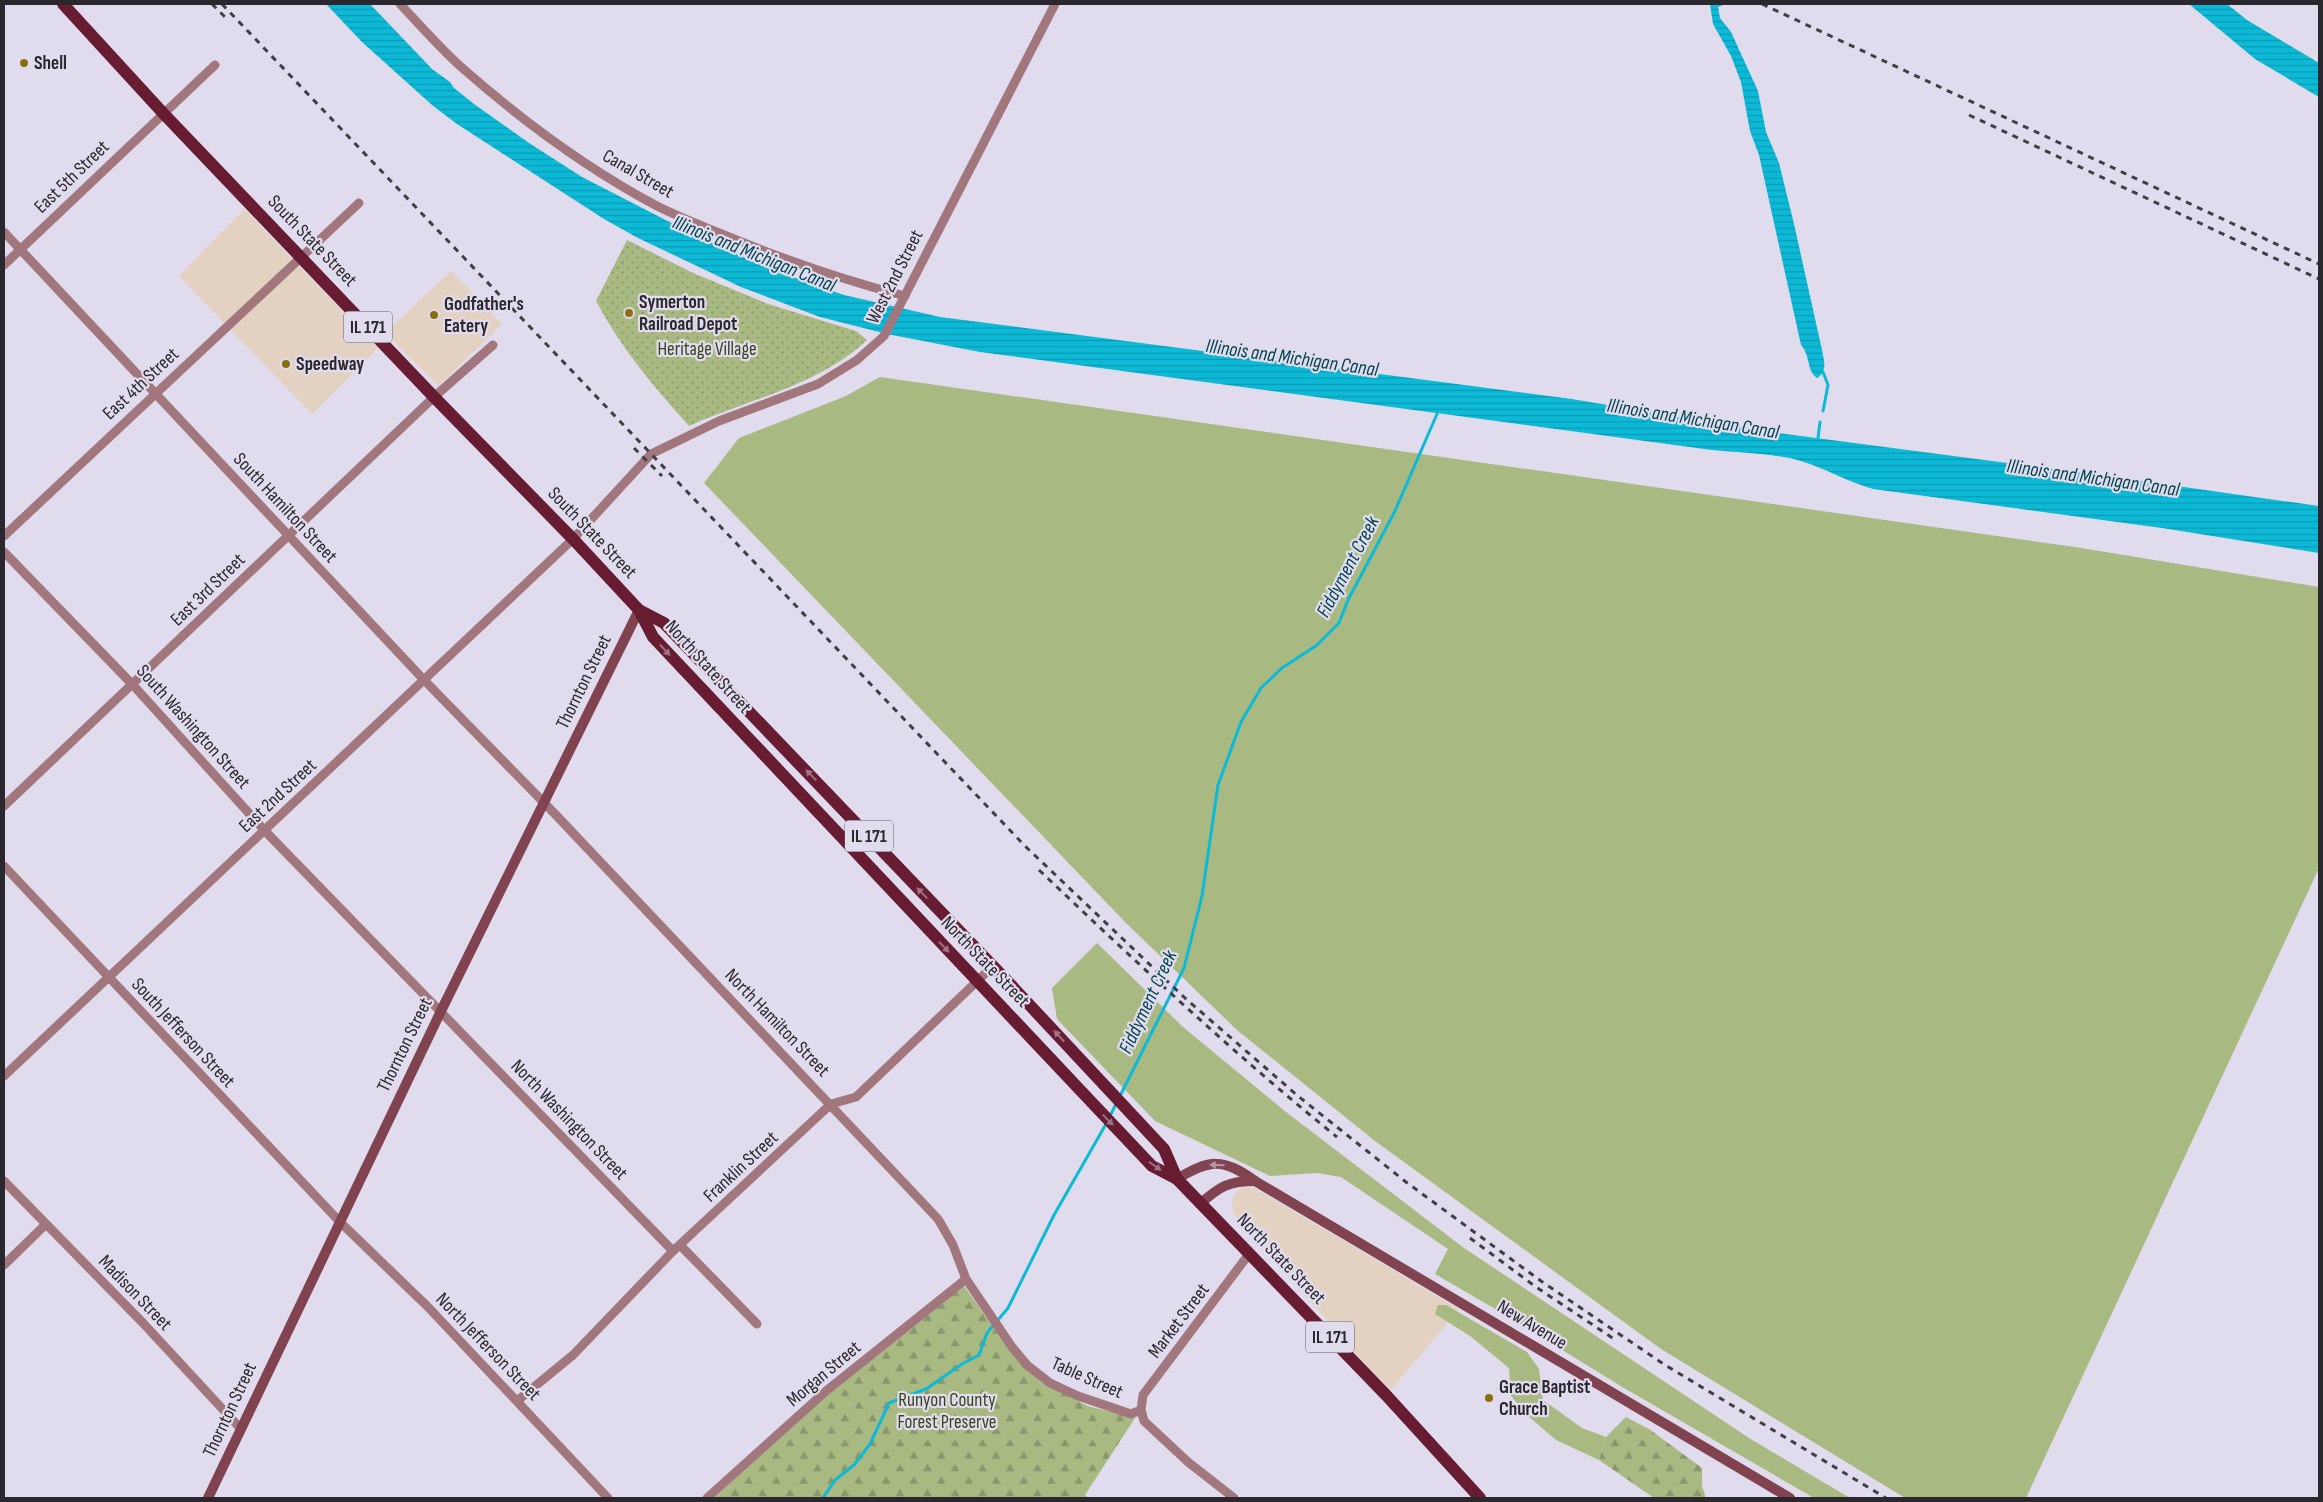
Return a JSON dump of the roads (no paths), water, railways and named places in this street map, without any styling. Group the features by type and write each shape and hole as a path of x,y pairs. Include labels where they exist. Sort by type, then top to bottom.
{"main road":[{"name":"South State Street","path":"63,4 163,113 639,610"},
{"name":"North State Street","path":"639,610 664,623 993,966 1164,1149 1177,1179 1386,1395 1480,1498"},
{"name":"North State Street","path":"639,610 653,637 1081,1091 1152,1166 1177,1179"}],"street":[{"name":"Canal Street","path":"400,4 459,65 506,105 604,174 658,206 719,233 805,267 851,282 905,296"},
{"name":"West 2nd Street","path":"573,539 651,454 720,421 818,384 857,360 884,336 958,189 1055,4"},
{"name":"East 5th Street","path":"4,264 215,65"},
{"name":"East 4th Street","path":"4,536 359,203"},
{"name":"South Hamilton Street","path":"4,232 424,680 545,803"},
{"name":"East 3rd Street","path":"4,806 434,397 493,345"},
{"name":"East 2nd Street","path":"4,1076 573,539"},
{"name":"South Washington Street","path":"4,552 133,685 265,831 441,1011"},
{"name":"Thornton Street","path":"208,1498 441,1011 639,610"},
{"name":"North Hamilton Street","path":"545,803 831,1104 938,1220 954,1246 966,1279"},
{"name":"South Jefferson Street","path":"4,866 340,1222"},
{"name":"Franklin Street","path":"517,1401 573,1355 680,1245 831,1104 856,1097 993,966"},
{"name":"North Washington Street","path":"441,1011 673,1252"},
{"name":"New Avenue","path":"1177,1179 1199,1166 1219,1163 1239,1169 1255,1182 1790,1498"},
{"name":"Madison Street","path":"4,1181 143,1323 241,1429"},
{"path":"1200,1204 1218,1188 1236,1181 1255,1182"},
{"name":"North Jefferson Street","path":"340,1222 428,1307 608,1498"},
{"path":"4,1265 45,1225"},
{"path":"680,1245 757,1324"},
{"name":"Market Street","path":"1141,1410 1143,1395 1249,1254"},
{"name":"Table Street","path":"966,1279 1026,1365 1050,1383 1118,1411 1131,1414 1141,1410 1144,1421 1188,1462 1234,1498"},
{"name":"Morgan Street","path":"708,1498 826,1391 966,1279"}],"water":[{"name":"Illinois and Michigan Canal","path":"326,4 370,4 432,69 450,82 454,88 529,143 582,177 689,232 767,268 844,295 940,317 1572,399 1762,431 2319,506 2319,553 2162,528 1873,489 1811,464 1780,456 1712,450 980,352 887,334 820,317 741,287 638,238 604,219 457,124 432,105 362,42"},
{"path":"1710,4 1726,4 1718,7 1720,18 1731,32 1758,91 1766,132 1779,163 1824,358 1823,372 1817,378 1811,371 1801,345 1759,155 1750,131 1741,82 1731,56 1713,24"},
{"path":"2189,4 2227,4 2247,20 2319,63 2319,97 2255,59"}],"waterway":[{"path":"1823,372 1828,385 1823,411"},
{"name":"Fiddyment Creek","path":"1120,1096 1184,968 1202,896 1218,785 1241,722 1261,688 1282,668 1317,645 1339,623 1348,600 1395,511 1437,414"},
{"path":"1818,438 1820,422"},
{"name":"Fiddyment Creek","path":"1110,1116 1116,1104"},
{"name":"Fiddyment Creek","path":"823,1498 835,1480 854,1465 870,1444 889,1403 926,1389 962,1364 979,1355 987,1333 1008,1308 1054,1215 1106,1124"}],"railway":[{"path":"212,4 226,18"},
{"path":"222,4 1025,846 1185,998 1298,1096 1406,1182 1541,1281 1665,1365 1886,1498"},
{"path":"1762,4 2319,264"},
{"path":"1969,115 2319,279"},
{"path":"634,448 662,476"},
{"path":"1039,870 1148,973 1337,1137"},
{"path":"1470,1238 1536,1287 1617,1341"}],"place":[{"name":"Shell","path":"24,63"},
{"name":"Symerton Railroad Depot","path":"629,313"},
{"name":"Godfather's Eatery","path":"434,315"},
{"name":"Speedway","path":"286,364"},
{"name":"Grace Baptist Church","path":"1489,1398"}],"park label":[{"name":"Heritage Village","path":"707,349"},
{"name":"Runyon County Forest Preserve","path":"947,1411"}]}
